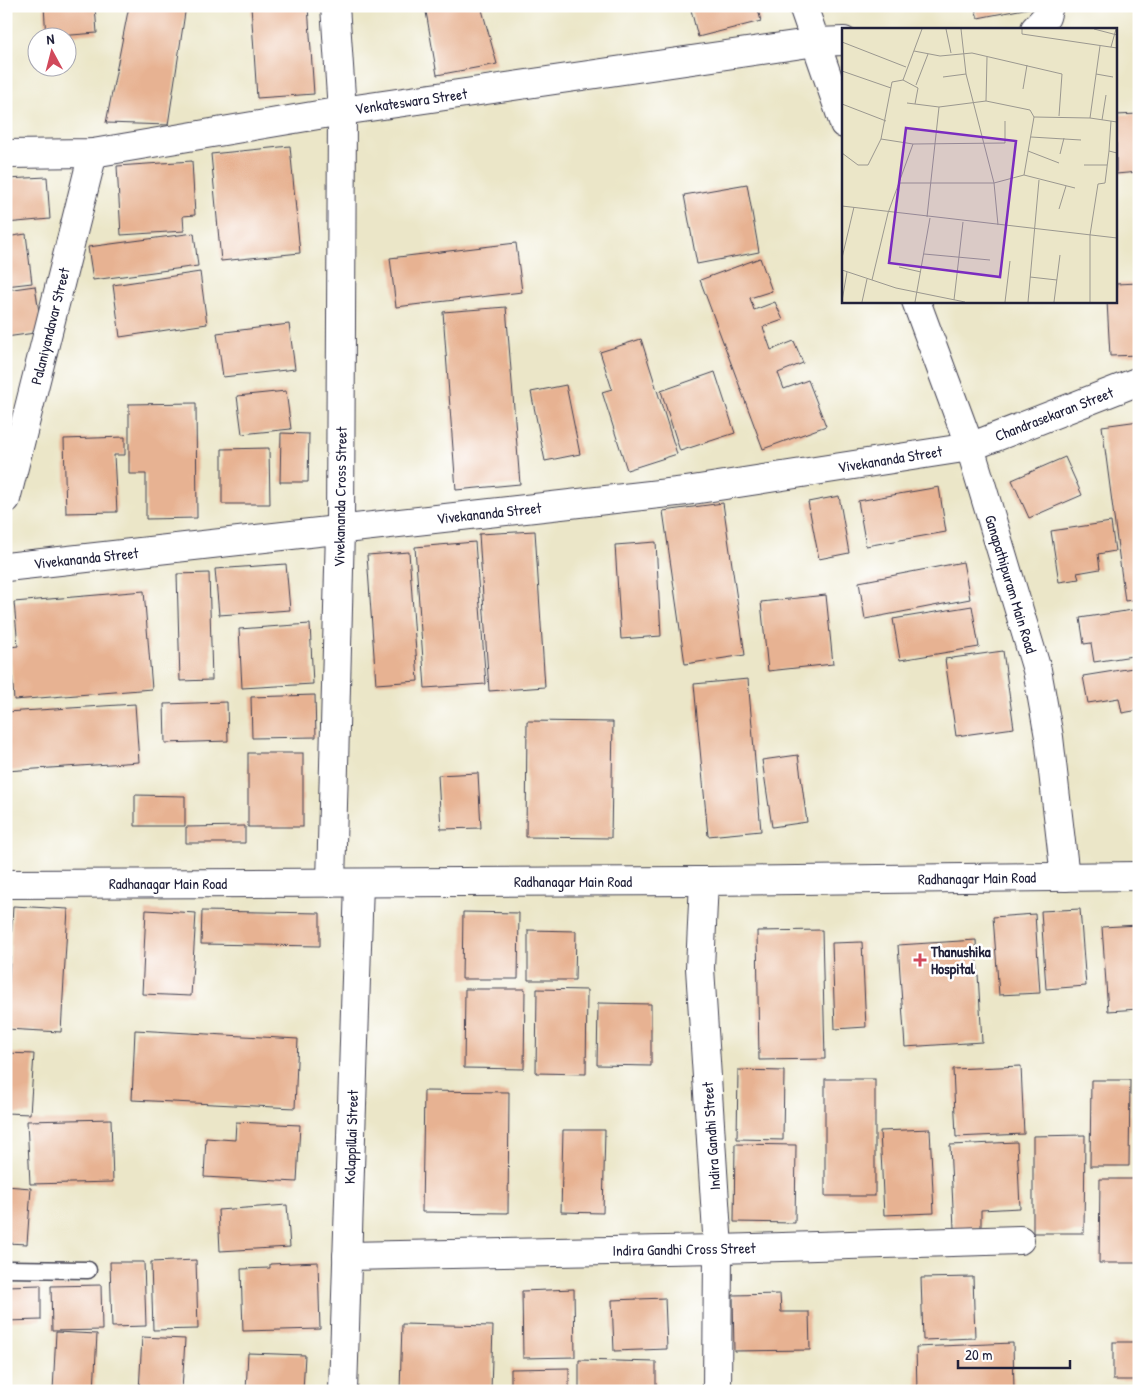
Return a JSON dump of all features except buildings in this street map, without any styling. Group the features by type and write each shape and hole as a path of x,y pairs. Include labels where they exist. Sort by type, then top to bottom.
{"street":[{"name":"Vivekananda Cross Street","path":"331,883 340,530 342,111 335,6"},
{"path":"803,6 842,118"},
{"path":"1036,28 1046,18 1049,6"},
{"name":"Venkateswara Street","path":"6,154 93,153 342,111 816,42 842,40"},
{"name":"Palaniyandavar Street","path":"6,498 93,153"},
{"name":"Ganapathipuram Main Road","path":"916,302 934,345 970,447 1037,670 1049,736 1065,877"},
{"name":"Chandrasekaran Street","path":"970,447 1139,381"},
{"name":"Vivekananda Street","path":"6,567 686,491 970,447"},
{"name":"Radhanagar Main Road","path":"6,884 704,881 1139,876"},
{"name":"Indira Gandhi Street","path":"704,881 700,968 718,1249 717,1391"},
{"name":"Kolappillai Street","path":"343,1391 359,883"},
{"name":"Indira Gandhi Cross Street","path":"347,1256 718,1249 1020,1240"}],"lane":[{"path":"6,1269 88,1270"}],"place":[{"name":"Thanushika Hospital","path":"920,960"}]}
